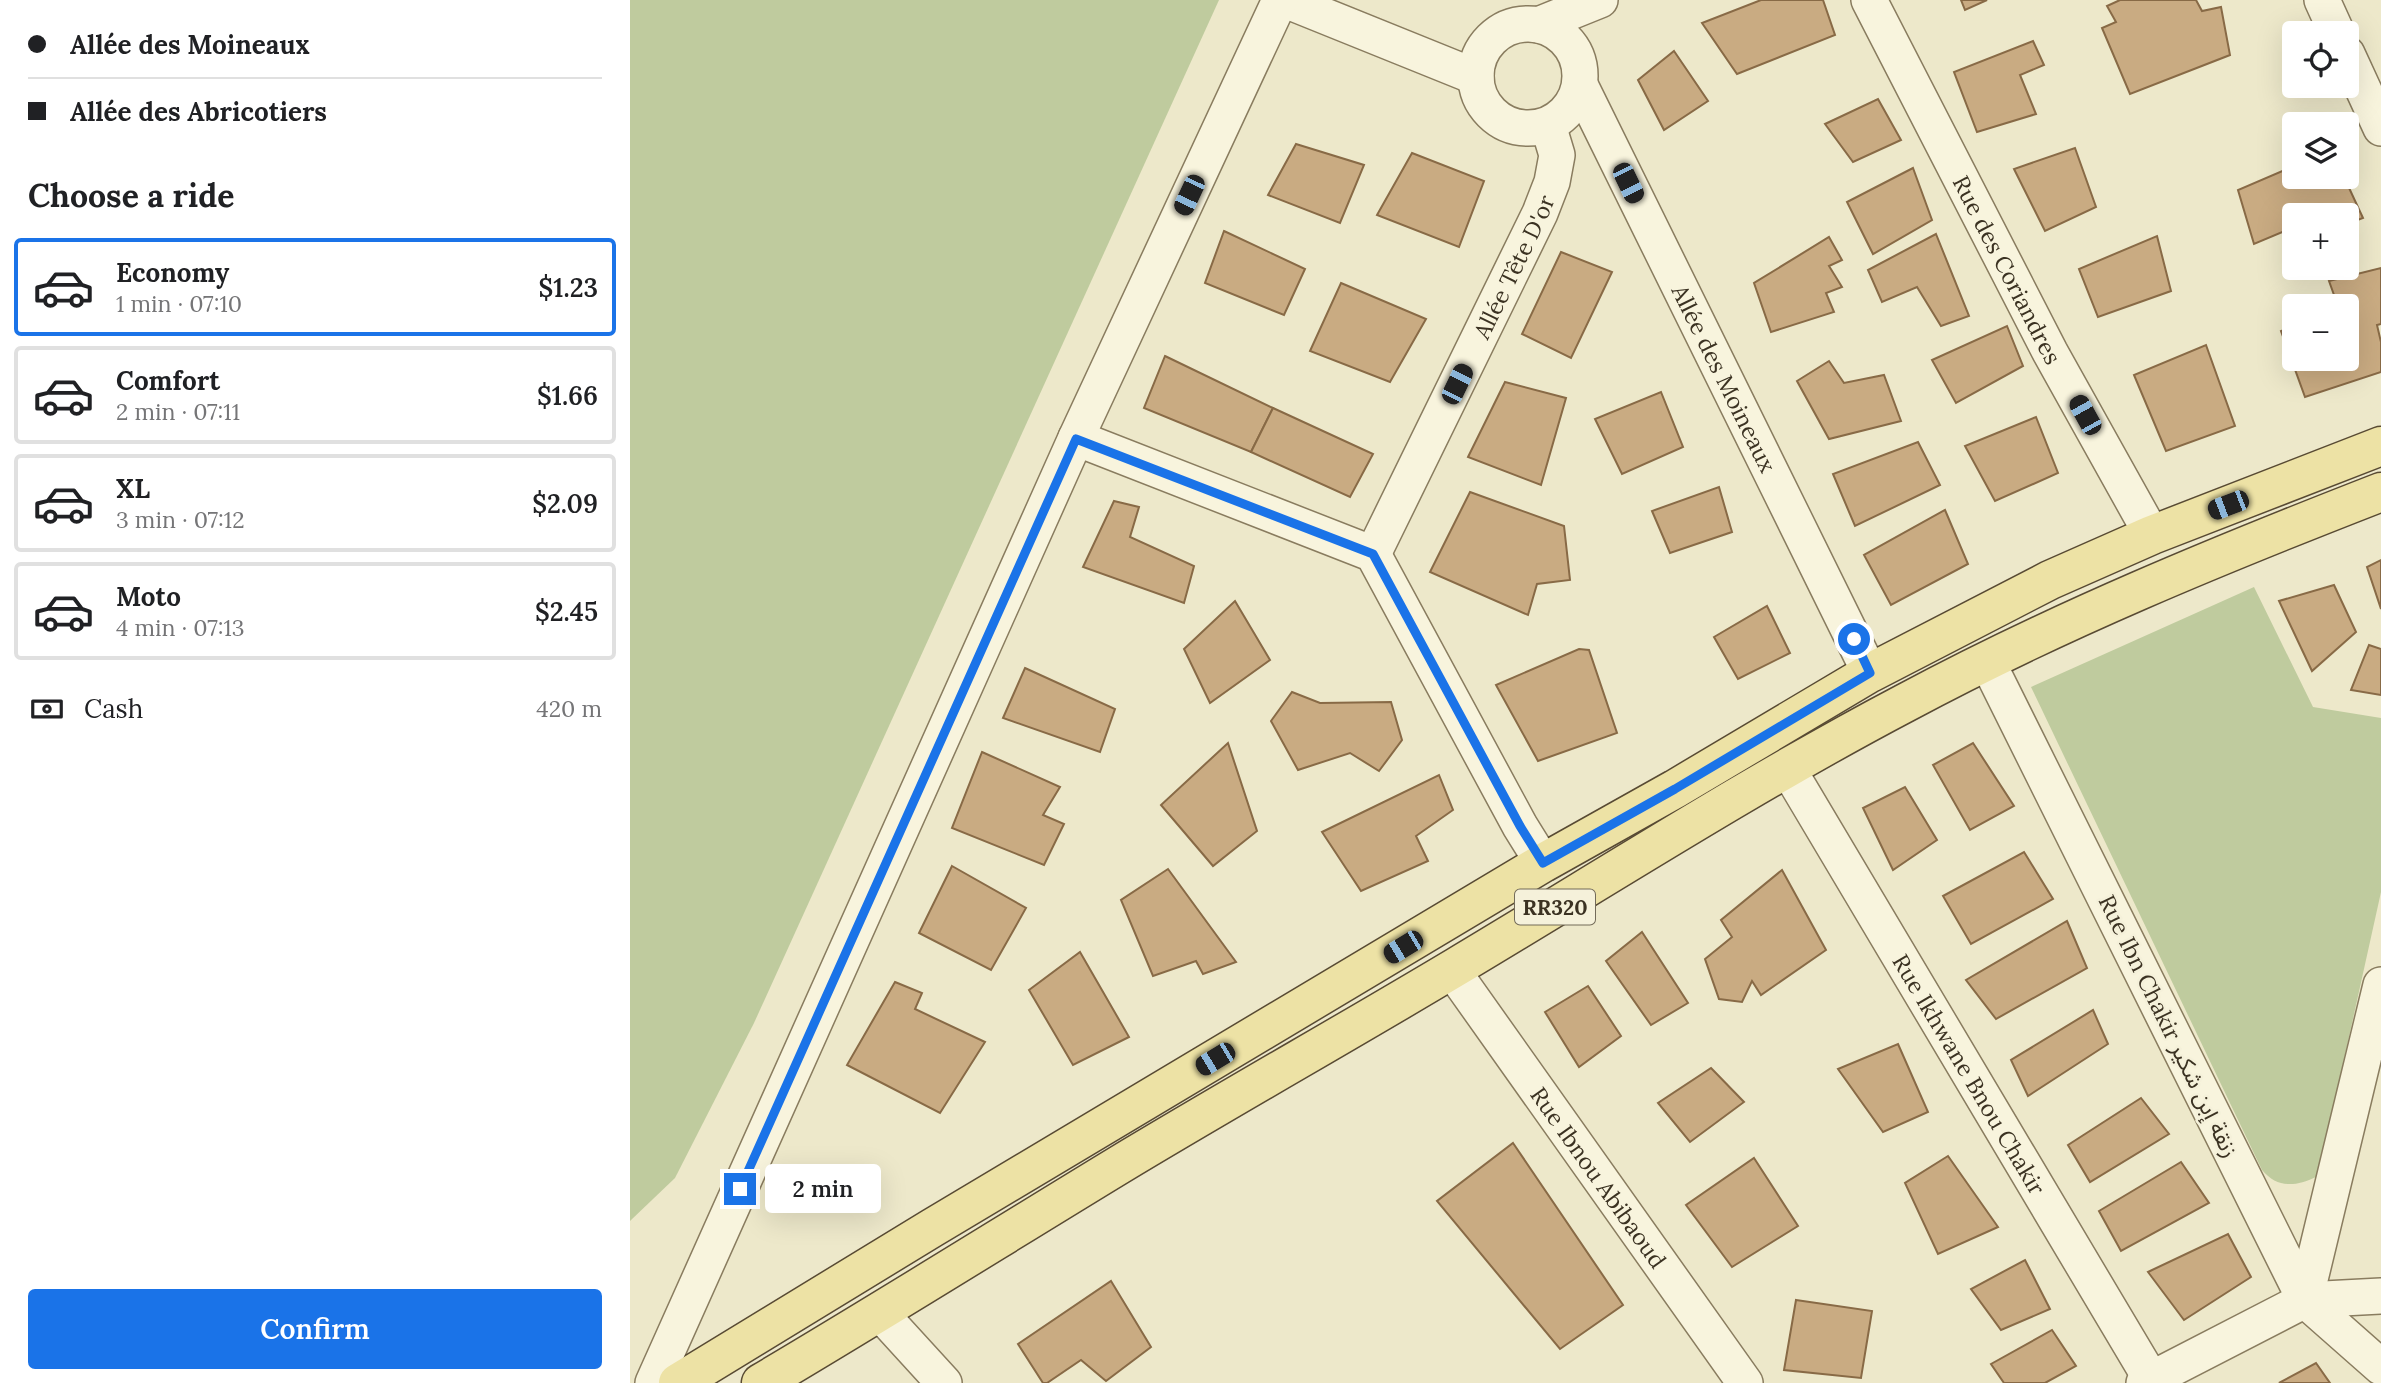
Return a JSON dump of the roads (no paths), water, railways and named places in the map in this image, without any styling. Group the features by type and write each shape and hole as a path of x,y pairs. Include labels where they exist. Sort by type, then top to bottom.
{"main road":[{"name":"RR320","path":"678,1383 1543,863 1675,789 1870,673 2050,580 2152,535 2381,446"},
{"name":"RR320","path":"761,1383 880,1313 1119,1165 1788,769 1905,703 1987,661 2180,573 2381,492"}],"street":[{"path":"653,1383 1076,439 1280,0"},
{"path":"1285,0 1476,77"},
{"path":"1538,25 1600,0"},
{"name":"Rue des Coriandres","path":"1868,0 2050,352 2152,535"},
{"path":"2322,0 2332,21"},
{"path":"1523,24 1538,25 1554,30 1576,54 1580,85 1574,102 1563,115 1548,125 1531,128 1514,126 1499,119 1487,108 1479,93 1476,77 1481,55 1495,36 1508,28 1523,24"},
{"path":"2359,80 2381,128"},
{"name":"Allée des Moineaux","path":"1580,85 1870,673"},
{"name":"Allée Tête D'or","path":"1373,554 1540,213 1552,182 1557,155 1548,125"},
{"path":"1076,439 1373,554 1513,815 1543,863"},
{"name":"Rue Ibn Chakir زنقة إبن شكير","path":"1987,661 2305,1300 2381,1367"},
{"name":"Rue Ikhwane Bnou Chakir","path":"1788,769 2147,1381"},
{"name":"Rue Ibnou Abibaoud","path":"1452,970 1745,1383"},
{"path":"2305,1300 2381,985"},
{"path":"2147,1381 2305,1300 2381,1296"},
{"path":"880,1313 944,1383"}]}
